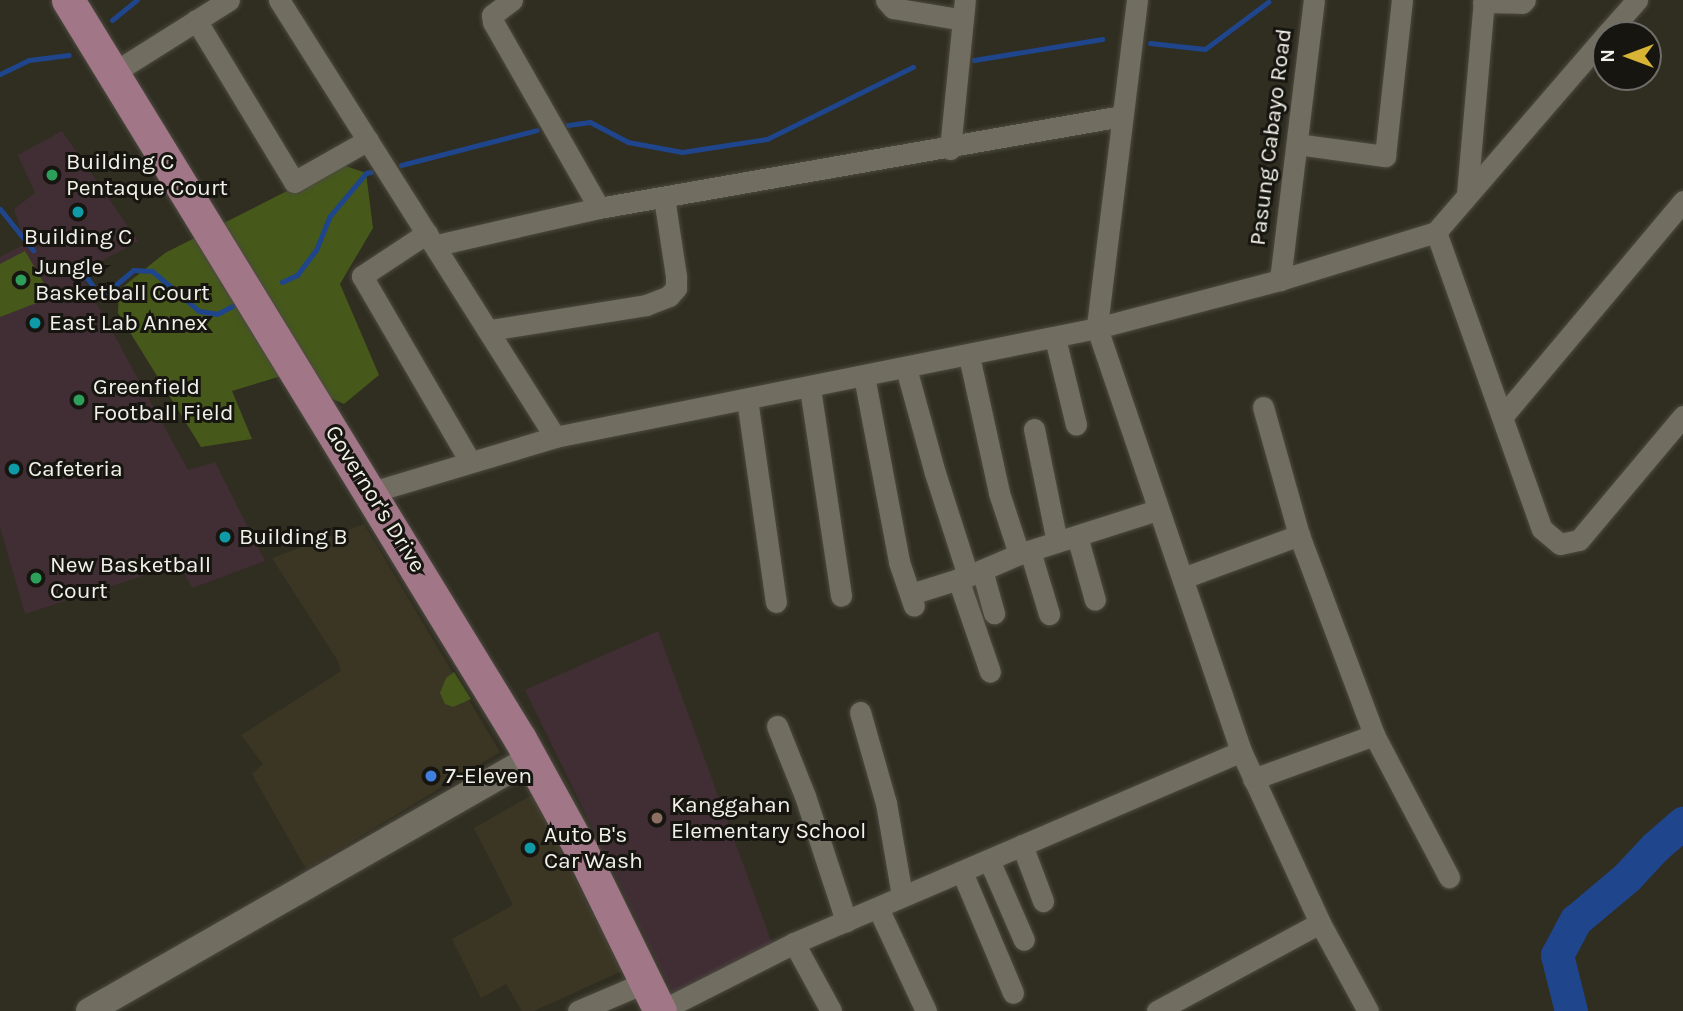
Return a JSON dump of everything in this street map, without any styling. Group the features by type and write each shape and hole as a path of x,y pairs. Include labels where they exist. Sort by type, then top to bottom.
{"main road":[{"name":"Governor's Drive","path":"68,0 372,492 531,758 581,850 656,1001"}],"street":[{"path":"113,74 229,0"},
{"path":"279,0 490,330 555,437"},
{"path":"512,0 492,15 493,22 598,208"},
{"path":"886,0 893,8 964,10 950,149"},
{"path":"1137,0 1097,328 1241,751 1320,923 1368,1011"},
{"name":"Pasung Cabayo Road","path":"1280,281 1314,0"},
{"path":"1297,144 1385,156 1402,0"},
{"path":"1467,194 1483,1 1522,3 1525,0"},
{"path":"1618,21 1637,0"},
{"path":"196,20 294,182 368,140"},
{"path":"372,492 469,460 555,437 810,388 1097,328 1280,281 1436,232 1592,51"},
{"path":"469,460 362,276 432,239 598,208 950,149 1122,116"},
{"path":"490,330 646,305 669,296 676,288 677,276 664,198"},
{"path":"1502,417 1683,201"},
{"path":"1436,232 1542,529 1560,544 1579,540 1683,416"},
{"path":"1055,338 1076,425"},
{"path":"969,356 999,494 1049,614"},
{"path":"906,368 935,473 969,575 990,672"},
{"path":"864,376 899,562 912,600 1025,552 1157,510"},
{"path":"810,388 841,596"},
{"path":"747,399 776,602"},
{"path":"1263,407 1299,535 1374,735 1449,877"},
{"path":"1034,429 1067,539 1095,600"},
{"path":"1183,578 1299,535"},
{"path":"969,575 994,613"},
{"path":"860,712 886,803 902,896"},
{"path":"777,726 805,796 846,921"},
{"path":"1253,779 1374,735"},
{"path":"578,1011 656,1001 1241,751"},
{"path":"89,1011 531,758"},
{"path":"1022,845 1043,901"},
{"path":"989,860 1024,940"},
{"path":"962,872 1013,993"},
{"path":"878,908 926,1011"},
{"path":"1157,1011 1320,923"},
{"path":"794,943 831,1011"}],"shaded area":[{"path":"62,131 138,241 80,273 188,470 215,462 265,561 192,588 180,564 25,614 0,527 0,257 25,244 14,209 35,193 18,155"},
{"path":"364,524 500,752 306,869 252,774 263,764 241,735 341,671 338,661 272,558"},
{"name":"Kanggahan Elementary School","path":"658,631 773,946 673,993 525,690"},
{"path":"532,795 622,971 534,1011 522,1011 506,984 481,998 452,939 513,905 474,828"}],"green space":[{"path":"340,164 366,173 373,228 340,284 379,375 344,404 281,376 232,391 252,439 201,447 118,313 119,290 165,253"},
{"name":"Jungle Basketball Court","path":"25,251 52,297 0,317 0,264"},
{"path":"454,672 471,699 453,707 445,704 440,693 446,678"}],"waterway":[{"path":"112,20 137,0"},
{"path":"1150,43 1205,49 1268,2"},
{"path":"974,60 1102,39"},
{"path":"0,74 29,60 69,55"},
{"path":"568,125 590,122 628,142 682,152 767,139 913,67"},
{"path":"401,165 537,130"},
{"path":"282,282 297,275 316,250 329,217 366,173 371,172"},
{"path":"0,209 33,250"},
{"path":"66,273 87,278 98,293 106,293 133,270 152,271 199,311 217,314 233,306"},
{"path":"1571,1011 1557,955 1576,920 1627,877 1655,847 1683,823"}],"place":[{"name":"Building C Pentaque Court","path":"52,175"},
{"name":"Building C","path":"78,212"},
{"name":"Jungle Basketball Court","path":"21,280"},
{"name":"East Lab Annex","path":"35,323"},
{"name":"Greenfield Football Field","path":"79,400"},
{"name":"Cafeteria","path":"14,469"},
{"name":"Building B","path":"225,537"},
{"name":"New Basketball Court","path":"36,578"},
{"name":"7-Eleven","path":"431,776"},
{"name":"Kanggahan Elementary School","path":"657,818"},
{"name":"Auto B's Car Wash","path":"530,848"}]}
